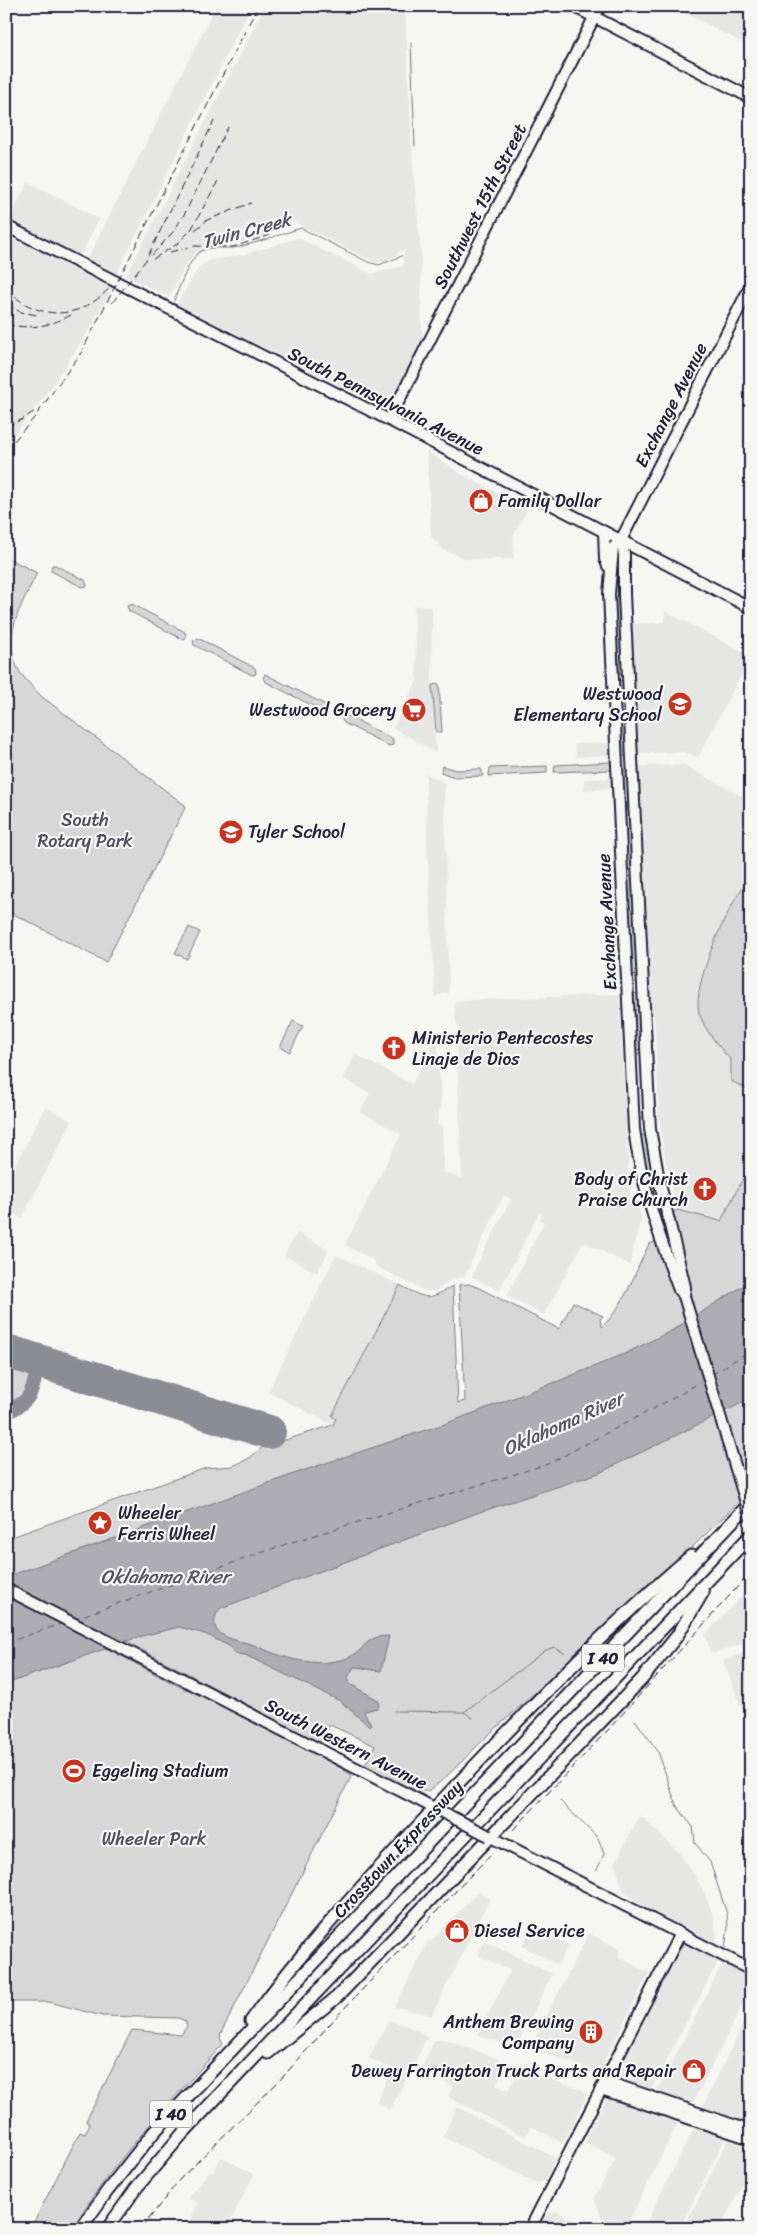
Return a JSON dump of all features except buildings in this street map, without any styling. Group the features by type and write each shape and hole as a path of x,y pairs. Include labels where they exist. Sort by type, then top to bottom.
{"highway":[{"name":"Crosstown Expressway","path":"80,2229 154,2132 751,1502"},
{"path":"230,2052 272,1992 312,1940 438,1810 576,1661 661,1581 740,1514"},
{"name":"I 40","path":"107,2229 161,2159 234,2080 751,1535"},
{"path":"234,2080 337,1997 642,1679 677,1636 712,1577"}],"main road":[{"path":"573,6 751,98"},
{"name":"Southwest 15th Street","path":"389,420 600,6"},
{"name":"South Pennsylvania Avenue","path":"6,226 389,420 751,608"},
{"name":"Exchange Avenue","path":"751,285 621,540 613,548 610,569 611,659 634,1128 647,1200 679,1290 684,1296 751,1519"},
{"path":"604,532 605,559 610,569"},
{"name":"Exchange Avenue","path":"621,540 624,554 624,594 650,1128 654,1156 685,1288 684,1296"},
{"path":"624,929 640,927"},
{"path":"630,1058 646,1056"},
{"path":"631,1090 647,1089"},
{"path":"634,1128 650,1128"},
{"path":"647,1200 666,1209 657,1230 674,1239"},
{"name":"South Western Avenue","path":"6,1589 751,1970"},
{"path":"530,2229 680,1934"},
{"path":"603,2085 751,2131"},
{"path":"603,2085 751,2139"}],"shaded area":[{"path":"216,6 251,6 116,275 89,261 89,256"},
{"path":"265,6 405,6 412,155 421,255 422,344 389,406 385,408 177,304 199,267 210,260 243,255 298,238 372,274 403,266 404,250 385,262 374,262 286,218 264,235 238,243 210,243 196,252 186,265 169,297 126,276"},
{"path":"671,6 751,6 751,47"},
{"path":"28,182 99,219 83,252 77,256 11,222 11,217"},
{"path":"6,232 113,286 92,325 52,386 6,442"},
{"path":"427,451 458,472 527,509 513,537 514,559 467,559 444,550 431,536"},
{"path":"414,606 432,607 432,685 436,753 393,728 417,681"},
{"name":"Westwood Elementary School","path":"665,611 751,656 698,757 684,752 637,753 631,624 665,622"},
{"path":"609,743 610,755 576,757 575,744"},
{"path":"684,765 751,801 751,875 740,888 707,958 701,979 699,1012 719,1048 732,1060 731,1081 751,1091 751,1163 721,1221 677,1210 665,1158 659,1118 654,1015 647,1015 648,981 638,766"},
{"path":"426,773 444,783 449,993 435,996 427,842"},
{"path":"611,778 612,789 584,790 584,779"},
{"path":"619,994 630,1198 638,1200 641,1217 630,1265 583,1242 544,1315 507,1296 544,1222 541,1220 542,1214 539,1213 499,1291 472,1277 511,1199 504,1195 464,1277 452,1279 436,1291 425,1291 376,1266 373,1260 345,1245 401,1134 360,1112 370,1093 344,1079 355,1054 412,1084 433,1042 438,1043 441,1102 437,1124 442,1126 444,1172 462,1178 456,1034 460,1030 456,1023 454,1001"},
{"path":"45,1107 72,1121 22,1218 6,1210 6,1184"},
{"path":"297,1233 324,1247 328,1252 317,1273 284,1255"},
{"path":"336,1255 400,1285 332,1416 336,1419 333,1425 268,1392"},
{"path":"751,1586 751,1641 712,1654 705,1635"},
{"path":"751,1650 751,1704 742,1708 723,1661"},
{"path":"640,1815 678,1852 693,1872 713,1915 717,1934 716,1944 640,1905 623,1890 615,1863"},
{"path":"478,1892 490,1898 432,2015 395,2007 428,1941 431,1941"},
{"path":"532,1927 568,1945 558,1965 522,1946"},
{"path":"589,1933 621,1950 618,1957 649,1973 599,2072 537,2051 534,2045 535,2039"},
{"path":"485,1941 552,1974 516,2048 478,2035 510,1971 478,1955"},
{"path":"683,1943 718,1962 651,2090 616,2077"},
{"path":"724,1961 751,1975 751,1988 693,2102 687,2105 656,2093"},
{"path":"751,2008 751,2128 704,2110 703,2106"},
{"path":"389,2020 417,2030 427,2038 390,2110 376,2102 392,2069 369,2058"},
{"path":"435,2040 446,2040 499,2059 503,2070 496,2085 508,2090 520,2069 582,2090 586,2097 563,2143 531,2126 525,2137 448,2097 453,2086 420,2070"},
{"path":"607,2098 678,2123 626,2227 622,2228 602,2218 594,2199 616,2158 584,2142"},
{"path":"457,2107 556,2158 545,2181 536,2183 443,2137"},
{"path":"694,2128 725,2139 679,2229 643,2229"},
{"path":"728,2140 751,2149 751,2167 720,2229 683,2229"},
{"path":"221,2157 254,2174 229,2224 237,2229 185,2229 198,2203 187,2198 209,2172 213,2173"},
{"path":"555,2211 582,2225 580,2229 540,2229 548,2214"}],"green space":[{"name":"South Rotary Park","path":"6,557 37,573 21,605 12,639 15,662 23,676 41,696 186,806 106,962 6,910"},
{"path":"52,565 85,580 87,586 82,587 51,571"},
{"path":"617,596 620,602 625,674 615,674 613,602"},
{"path":"132,604 185,632 186,638 182,639 129,611 127,606"},
{"path":"198,638 255,668 256,674 252,675 194,645 193,641"},
{"path":"265,674 324,704 325,708 321,710 266,682 263,678"},
{"path":"624,680 628,755 621,757 616,681"},
{"path":"439,684 442,732 436,732 432,685"},
{"path":"343,716 348,716 393,739 393,745 389,746 344,723 342,720"},
{"path":"611,762 612,770 554,772 555,765"},
{"path":"442,766 456,770 481,769 483,776 454,777 441,772"},
{"path":"547,766 547,773 489,776 490,768"},
{"path":"622,771 627,772 634,884 636,921 633,924 628,923"},
{"path":"751,875 751,1091 731,1081 731,1060 708,1032 699,1013 698,999 701,982 714,942 733,902"},
{"path":"189,927 200,932 187,959 175,953"},
{"path":"630,931 636,933 637,982 630,983 629,933"},
{"path":"631,993 639,994 642,1050 639,1054 635,1054"},
{"path":"293,1021 303,1026 290,1052 280,1047"},
{"path":"644,1135 647,1138 658,1200 650,1193 639,1137"},
{"name":"Wheeler Park","path":"751,1163 751,1490 624,1611 432,1788 427,1791 413,1789 365,1765 375,1746 330,1725 320,1743 125,1641 106,1648 329,1761 352,1775 221,2033 220,2038 223,2044 162,2111 105,2179 72,2229 31,2228 80,2132 85,2134 90,2124 86,2121 132,2030 181,2035 187,2026 185,2021 178,2018 102,2016 49,2002 6,2002 6,1539 206,1468 233,1466 248,1459 263,1447 333,1425 336,1419 332,1416 400,1285 416,1294 427,1297 453,1286 458,1403 465,1401 459,1285 469,1284 477,1287 559,1329 573,1302 603,1316 600,1319 602,1327 617,1309 629,1288 649,1244 655,1242 658,1244 677,1295 690,1291 671,1214 677,1210 721,1221"},
{"path":"6,1364 31,1373 21,1395 6,1404"}],"water":[{"name":"Oklahoma River","path":"751,1281 751,1397 740,1404 599,1473 477,1513 221,1608 215,1617 215,1625 221,1634 288,1658 311,1662 335,1661 347,1658 354,1655 374,1638 389,1636 381,1671 354,1667 348,1677 350,1684 378,1700 379,1706 377,1708 365,1711 364,1713 372,1725 369,1726 340,1701 245,1655 235,1654 229,1646 205,1634 179,1627 138,1637 6,1684 6,1577 305,1470 447,1423 561,1380 622,1355 671,1331"}],"waterway":[{"name":"Twin Creek","path":"411,43 415,146"},
{"name":"Twin Creek","path":"174,301 189,267 201,251 210,248 239,247 301,228 368,262 379,265 402,256"},
{"path":"464,1712 546,1650 554,1647 564,1653"},
{"path":"394,1711 464,1712 473,1718"},
{"path":"635,1720 658,1751 676,1805 693,1827 695,1843 710,1862 727,1914 728,1928 725,1948"},
{"path":"560,1801 598,1838 604,1854 597,1870"}],"ferry route":[{"path":"713,1374 751,1350"},
{"path":"74,1619 289,1543 548,1464 681,1394 703,1380"},
{"path":"6,1643 63,1623"}],"taxiway":[{"path":"6,1413 22,1403 31,1393 39,1361"}],"runway":[{"path":"6,1351 269,1432"}],"railway":[{"path":"6,450 34,418 81,353 258,6"},
{"path":"112,303 146,260 214,121"},
{"path":"152,255 173,232 185,213 228,127"},
{"path":"153,259 177,244 191,230 219,179"},
{"path":"195,230 207,220 251,203"},
{"path":"170,252 194,246 233,247 270,235"},
{"path":"6,289 19,300 32,307 46,312 60,313 74,311 87,305 100,297 112,285"},
{"path":"6,305 21,312 37,315"},
{"path":"6,324 23,327 40,326 71,315"},
{"path":"6,427 35,411"},
{"path":"513,1830 607,1731 751,1572"},
{"path":"141,2229 180,2179 280,2080 338,2015 493,1852"}],"place":[{"name":"Family Dollar","path":"481,501"},
{"name":"Westwood Elementary School","path":"680,704"},
{"name":"Westwood Grocery","path":"414,710"},
{"name":"Tyler School","path":"231,832"},
{"name":"Ministerio Pentecostes Linaje de Dios","path":"394,1048"},
{"name":"Body of Christ Praise Church","path":"705,1189"},
{"name":"Wheeler Ferris Wheel","path":"100,1523"},
{"name":"Eggeling Stadium","path":"74,1771"},
{"name":"Diesel Service","path":"457,1931"},
{"name":"Anthem Brewing Company","path":"591,2032"},
{"name":"Dewey Farrington Truck Parts and Repair","path":"694,2071"}]}
